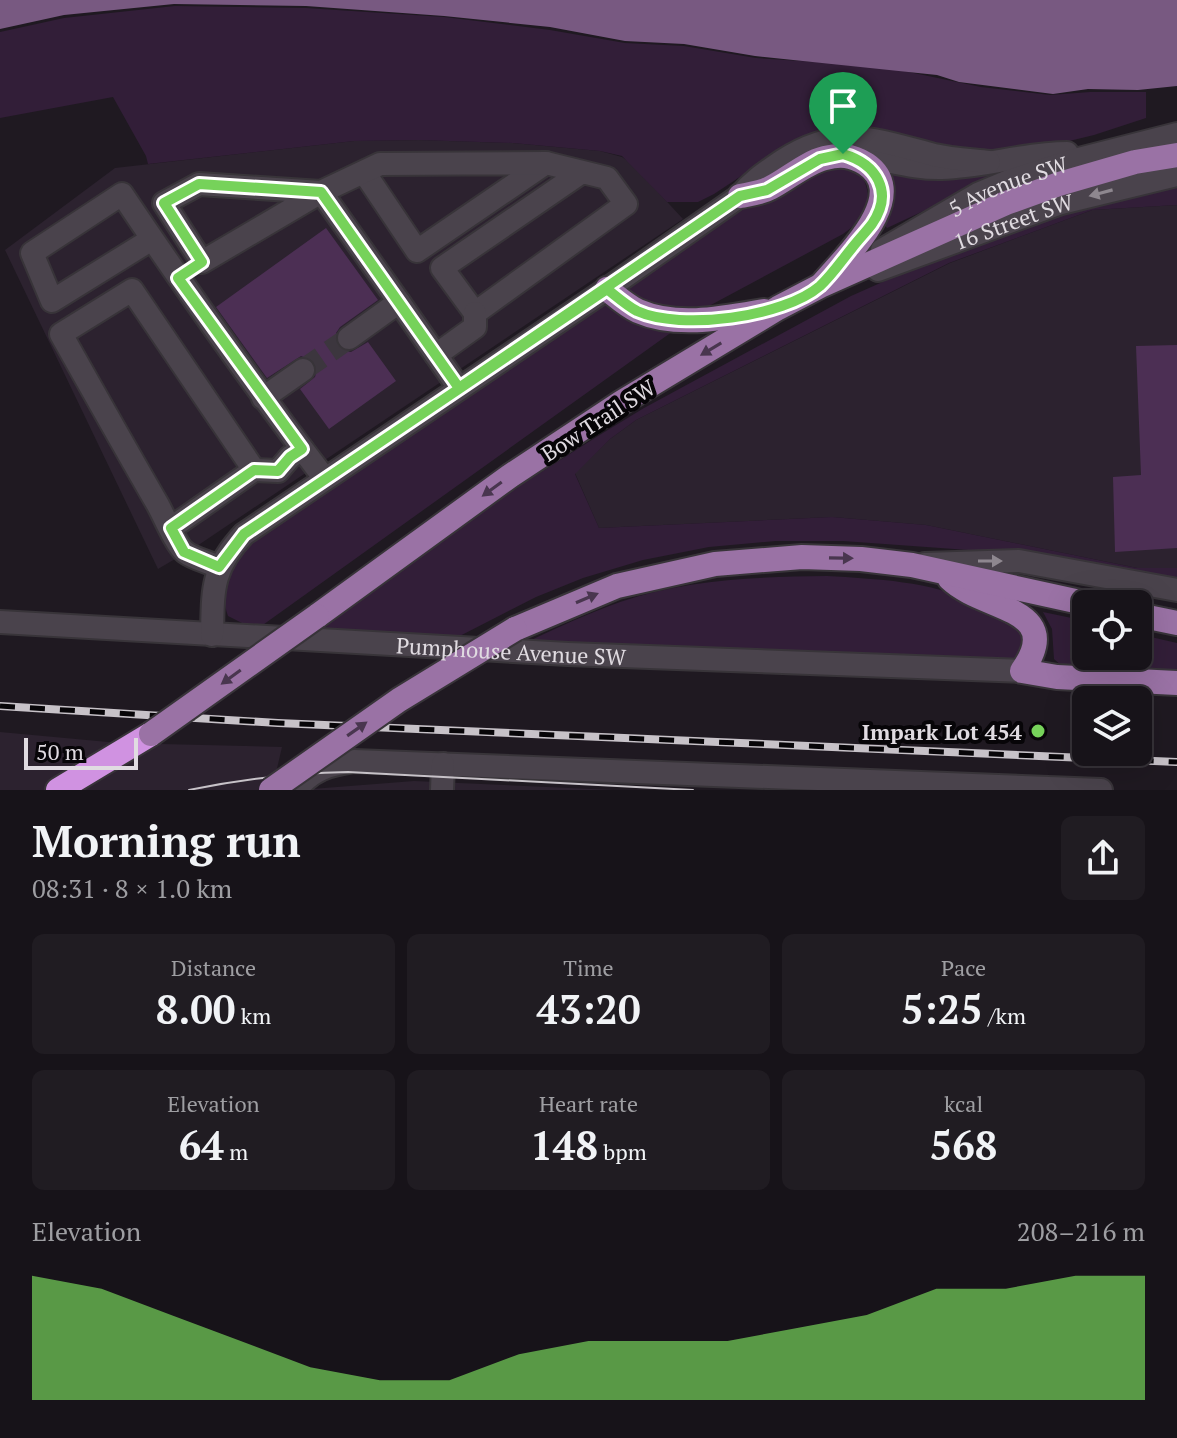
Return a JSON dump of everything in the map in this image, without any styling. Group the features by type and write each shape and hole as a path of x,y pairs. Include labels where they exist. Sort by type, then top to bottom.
{"highway":[{"path":"58,790 151,734"}],"main road":[{"path":"740,196 767,190 820,159 843,154 873,169 881,187 882,203 873,223 820,286"},
{"name":"Bow Trail SW","path":"74,790 510,476 609,410 778,308 820,286 1006,203 1135,162 1177,155"},
{"path":"607,289 636,310 664,319 722,318 778,308"},
{"path":"271,790 399,700 515,629 617,586 715,564 802,557 912,565 1072,600"},
{"path":"943,571 962,590 1013,612 1027,620 1035,630 1037,642 1034,653 1022,671 1057,677 1177,683"},
{"path":"1152,618 1177,623"}],"street":[{"name":"5 Avenue SW","path":"854,273 889,244 978,194 1092,155 1177,134"},
{"path":"212,635 213,591 219,567 244,534 607,289 740,196 753,180 805,146 850,136 886,140 938,156 989,162"},
{"path":"843,154 937,169 1063,153 1092,155"},
{"path":"364,172 417,251 546,163"},
{"path":"178,278 321,192 380,164 546,163 607,178 626,204 475,313"},
{"path":"436,355 475,327 475,313 442,268 582,172"},
{"name":"16 Street SW","path":"854,273 880,270 1061,203 1177,175"},
{"path":"202,262 164,203 199,184 321,192"},
{"path":"321,192 459,388"},
{"path":"152,239 52,301 32,253 122,194 263,398 325,479"},
{"path":"219,567 184,552 61,334 132,290 254,470"},
{"path":"349,338 399,302"},
{"path":"263,398 303,370"},
{"path":"171,528 254,470 278,471 302,449"},
{"path":"912,565 1019,561 1177,590"},
{"name":"Pumphouse Avenue SW","path":"0,622 568,654 1022,671"},
{"path":"296,790 307,776 327,765 354,761 443,764 646,780 1101,790"},
{"path":"442,790 443,764"}],"shaded area":[{"path":"0,0 1177,0 1177,86 1138,90 1088,89 1053,94 959,82 937,75 755,56 684,44 625,41 550,27 306,6 174,4 64,15 0,29"},
{"path":"175,6 306,8 444,17 625,43 684,46 756,58 880,66 981,87 1050,95 1146,92 1146,118 1094,135 1020,153 936,149 857,128 835,128 793,142 698,202 667,202 622,156 600,151 513,143 354,141 148,164 113,97 0,118 0,32 64,18"},
{"path":"354,141 513,143 600,151 622,157 683,219 197,546 158,569 5,250 115,168"},
{"path":"841,167 860,173 868,199 858,221 843,234 709,306 692,311 691,308 650,308 630,293 629,289 634,283 734,215 789,185"},
{"path":"884,170 987,173 988,181 887,228 883,223"},
{"path":"1177,181 1177,205 1092,210 949,263 636,420 610,439 575,474 599,528 832,517 926,525 1137,568 1177,568 1177,583 1055,560 982,551 843,541 776,541 709,547 643,560 583,578 536,597 450,641 346,635 323,629 366,592 598,436 851,296 995,232"},
{"path":"1177,205 1177,568 1137,568 926,525 832,517 599,528 575,473 610,439 636,420 950,263 1092,210"},
{"path":"608,303 676,329 260,627 248,626 228,616 224,595 229,575 251,540"},
{"path":"827,576 903,582 941,590 983,606 1030,635 1015,661 691,647 519,646 607,607 671,588 749,579"},
{"path":"1043,612 1072,618 1072,668 1064,668 1054,659 1052,629"},
{"path":"1152,637 1177,643 1177,675 1096,670 1152,670"},
{"path":"0,732 119,743 282,747 272,790 0,790"},
{"path":"414,781 614,790 299,790"}],"building":[{"path":"326,228 378,300 340,327 336,333 337,346 351,352 368,342 396,381 329,429 300,389 315,377 317,370 314,361 301,356 267,378 216,307"},
{"path":"1177,345 1177,548 1115,552 1113,477 1141,475 1136,346"}],"tunnel":[{"path":"303,370 349,338"}],"tram line":[{"path":"189,790 268,777 348,772 693,790"}],"railway":[{"path":"0,706 278,723 1177,762"}],"place":[{"name":"Impark Lot 454","path":"1038,731"}],"route":[{"path":"843,154 873,169 881,187 882,203 873,223 820,286 778,308 722,318 689,319 664,319 636,310 607,289 244,534 219,567 184,552 171,528 254,470 278,471 302,449 178,278 202,262 164,203 199,184 321,192 459,388 740,196 767,190 820,159 843,154"}]}
